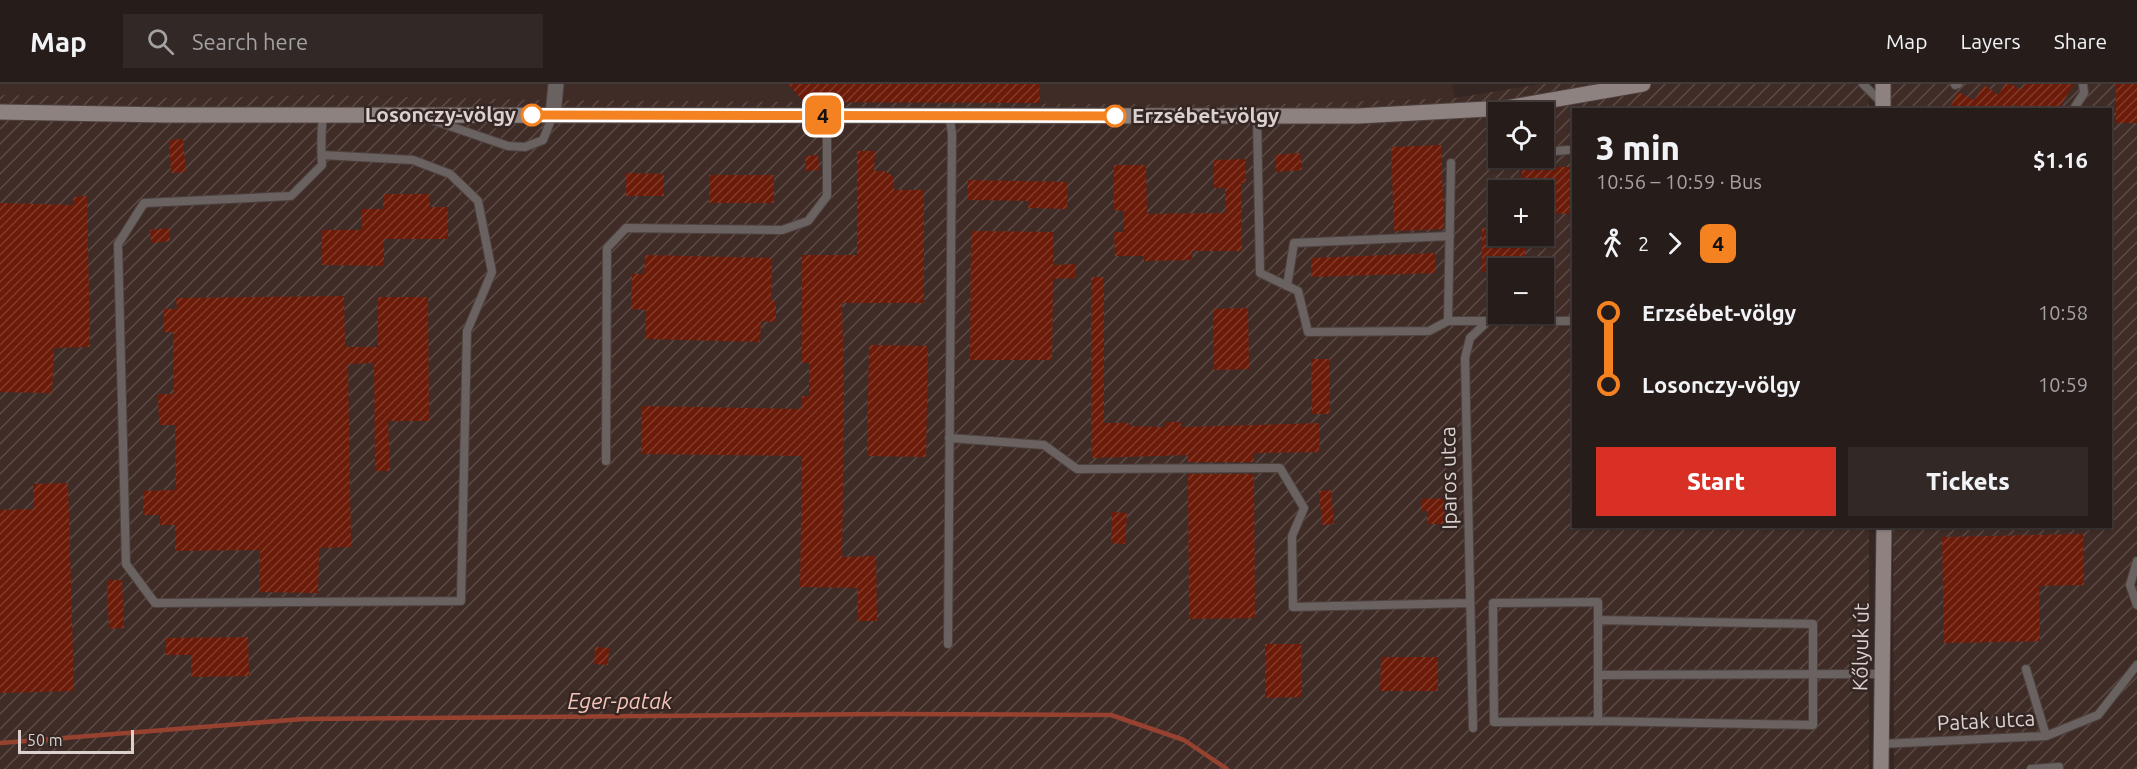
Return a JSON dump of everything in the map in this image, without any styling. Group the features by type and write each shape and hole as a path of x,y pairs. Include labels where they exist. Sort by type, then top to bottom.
{"main road":[{"path":"1548,102 1643,84"},
{"path":"1883,84 1883,107"},
{"path":"0,112 323,115 1358,116 1488,111"},
{"name":"Kőlyuk út","path":"1881,769 1884,528"}],"street":[{"path":"553,115 556,84"}],"lane":[{"path":"1863,84 1883,107"},
{"path":"2074,108 2084,93 2083,84"},
{"path":"322,155 413,160 450,174 478,201 492,272 467,331 461,601 155,603 126,564 118,244 144,203 291,196 322,165 321,129 323,115"},
{"path":"420,115 486,140 508,146 525,147 543,140 553,115"},
{"path":"606,461 607,248 626,228 782,230 808,221 827,196 827,115"},
{"path":"948,644 952,133 949,115"},
{"path":"1257,116 1260,273 1298,291 1308,332 1429,332 1448,321 1572,321"},
{"path":"1554,152 1568,150"},
{"path":"1448,321 1451,163"},
{"path":"1287,286 1294,243 1450,236"},
{"name":"Iparos utca","path":"1473,728 1465,358 1470,338 1487,322"},
{"path":"949,438 1044,445 1077,469 1280,468 1304,508 1292,536 1293,607 1469,603"},
{"path":"2137,561 2130,585 2137,605"},
{"path":"1598,620 1813,624 1813,725 1598,721 1494,722 1493,603 1598,602 1598,620 1598,721"},
{"name":"Patak utca","path":"1881,744 2046,736 2098,715 2137,665"},
{"path":"2026,669 2046,736"},
{"path":"1598,675 1882,674"},
{"path":"2031,769 2059,767 2059,769"}],"shaded area":[{"path":"0,84 1452,84 1455,98 1251,105 539,100 322,95 195,98 0,95"},
{"path":"1540,84 1868,84 1869,108 1572,108 1572,528 1869,528 1869,769 0,769 0,95 195,98 322,95 539,100 1251,105 1455,98"},
{"path":"1885,84 2137,84 2137,769 1894,769 1893,528 2112,528 2112,108 1891,108"}],"building":[{"path":"788,84 1039,84 1040,103 804,102"},
{"path":"2005,84 2011,84 2021,90 2025,84 2074,84 2059,108 2038,108 2033,105 2031,108 2021,108 2015,104 2012,108 1949,108 1958,92 1974,100 1984,85 1998,95"},
{"path":"2116,84 2137,84 2137,123 2116,123"},
{"path":"183,139 186,172 171,173 169,140"},
{"path":"1441,145 1444,229 1394,231 1391,147"},
{"path":"857,151 875,151 874,171 884,171 890,174 894,178 894,190 924,190 924,303 842,303 844,397 842,557 876,556 877,621 858,621 858,588 800,587 802,456 641,454 642,406 802,409 802,396 809,396 809,363 802,363 802,255 857,255"},
{"path":"1300,153 1302,170 1276,172 1275,155"},
{"path":"818,155 819,170 806,171 805,156"},
{"path":"1245,159 1246,183 1241,183 1242,251 1192,251 1192,260 1144,261 1144,256 1115,256 1114,232 1124,232 1124,211 1114,210 1114,165 1146,165 1147,214 1225,213 1225,188 1214,188 1214,160"},
{"path":"1572,167 1572,214 1554,213 1554,180 1522,180 1522,168"},
{"path":"626,173 664,174 664,196 626,196"},
{"path":"709,175 774,175 774,203 709,203"},
{"path":"968,180 1068,182 1067,209 1028,208 1029,201 967,200"},
{"path":"383,194 430,194 430,207 448,207 448,239 384,239 384,266 322,265 322,230 362,230 362,209 383,209"},
{"path":"87,196 90,347 54,348 52,393 0,392 0,203 73,205 73,197"},
{"path":"169,228 170,241 151,243 150,230"},
{"path":"1482,228 1488,228 1488,246 1525,246 1525,258 1488,258 1488,272 1482,272"},
{"path":"971,231 1053,232 1053,265 1075,264 1075,278 1053,279 1052,360 970,360"},
{"path":"1435,253 1436,273 1311,277 1311,258"},
{"path":"645,255 772,258 771,301 776,301 776,322 761,321 760,342 645,339 646,310 631,309 632,274 644,274"},
{"path":"1091,277 1104,277 1104,423 1166,427 1166,422 1181,422 1181,427 1320,423 1319,452 1254,453 1254,462 1188,462 1188,455 1091,458"},
{"path":"344,296 345,347 378,347 378,297 428,297 429,421 388,421 390,471 375,471 374,363 348,364 351,547 319,548 318,593 259,592 260,550 175,551 175,525 160,525 160,515 143,515 143,491 176,490 175,425 159,425 158,394 174,394 173,332 164,332 164,309 177,309 176,298"},
{"path":"1248,308 1249,369 1214,370 1213,309"},
{"path":"869,345 928,346 926,457 867,456"},
{"path":"1311,359 1329,359 1330,414 1312,414"},
{"path":"1188,474 1254,474 1255,618 1189,619"},
{"path":"68,483 74,691 0,693 0,510 33,509 33,484"},
{"path":"1331,490 1334,524 1322,525 1319,491"},
{"path":"1451,498 1452,524 1427,524 1427,511 1421,511 1421,499"},
{"path":"1112,512 1127,513 1125,544 1111,543"},
{"path":"2083,534 2084,585 2039,586 2040,641 1944,643 1942,537"},
{"path":"107,580 122,580 124,628 109,629"},
{"path":"248,637 249,676 191,677 191,655 166,655 166,638"},
{"path":"1265,644 1301,644 1302,697 1265,698"},
{"path":"595,647 609,648 608,665 594,664"},
{"path":"1381,657 1438,657 1438,691 1380,691"}],"waterway":[{"name":"Eger-patak","path":"0,743 303,719 890,714 1111,715 1184,740 1227,769"}],"bus line":[{"name":"4","path":"532,115 1115,116"}],"place":[{"name":"Losonczy-völgy","path":"532,115"},
{"name":"Erzsébet-völgy","path":"1115,116"}]}
